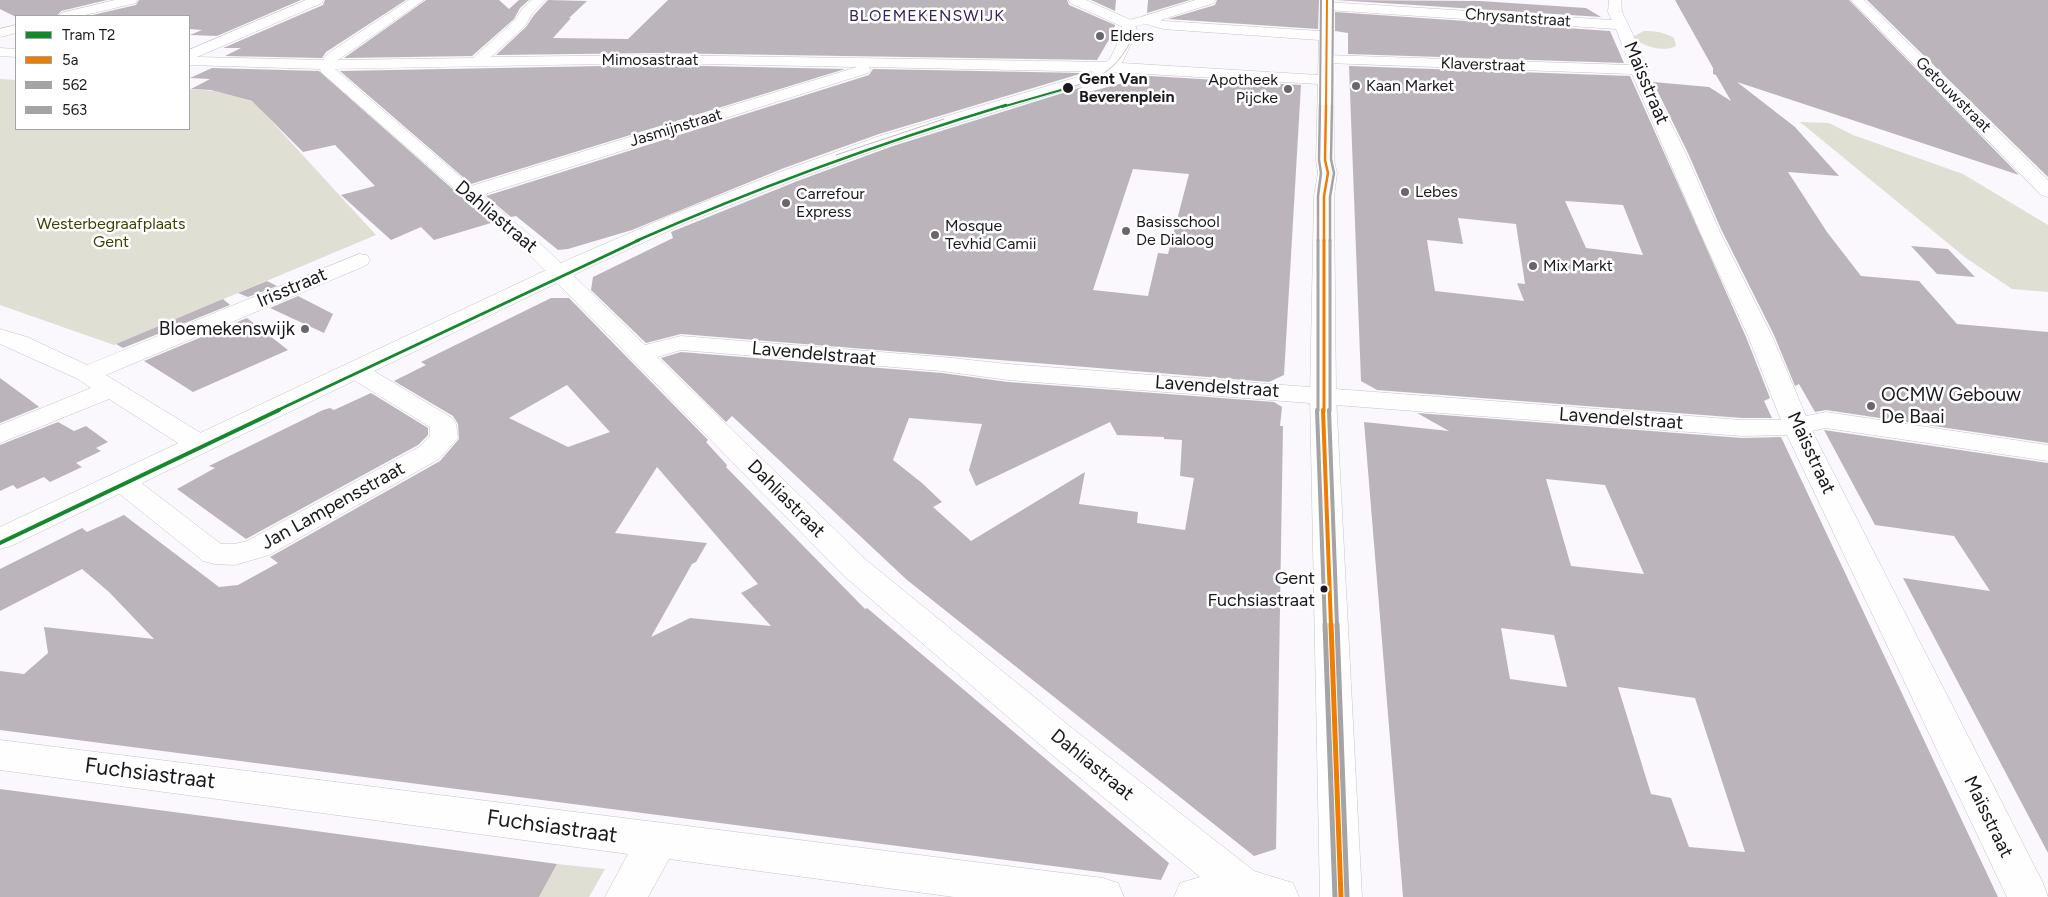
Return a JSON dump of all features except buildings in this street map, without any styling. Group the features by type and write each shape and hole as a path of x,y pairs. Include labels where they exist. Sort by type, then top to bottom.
{"street":[{"path":"70,15 131,0"},
{"path":"190,55 317,0"},
{"path":"329,64 332,57 418,0"},
{"path":"478,61 520,23 527,12 540,0"},
{"path":"1076,0 1128,24 1209,0"},
{"name":"Maïsstraat","path":"1615,0 1615,12 1630,42 1643,83 1677,154 1709,230 1760,336 1797,427 2028,897"},
{"name":"Getouwstraat","path":"1857,0 2048,191"},
{"path":"1327,3 1325,160 1328,176 1324,196 1323,396 1341,897"},
{"name":"Chrysantstraat","path":"1327,3 1620,25"},
{"path":"1146,20 1163,25 1326,36"},
{"path":"0,538 559,273 681,218 792,174 939,122 1075,84 1096,76 1110,67 1118,58 1130,30 1128,24"},
{"path":"0,33 15,29"},
{"path":"0,52 15,53"},
{"name":"Mimosastraat","path":"190,61 245,64 329,64 656,59 1110,67"},
{"name":"Jasmijnstraat","path":"468,193 884,63"},
{"name":"Dahliastraat","path":"329,64 327,70 536,250 854,566 1064,743 1260,892"},
{"name":"Klaverstraat","path":"1110,67 1326,70 1640,70"},
{"name":"Irisstraat","path":"88,374 359,260"},
{"path":"0,336 88,374 198,444"},
{"name":"Lavendelstraat","path":"639,354 680,343 942,364 1008,372 1770,430 1797,427 1826,420 2048,453"},
{"name":"Jan Lampensstraat","path":"121,481 214,554 235,555 258,548 429,453 444,438 443,424 355,370"},
{"path":"0,435 112,388"},
{"name":"Fuchsiastraat","path":"0,755 548,826 657,842 1103,897"},
{"path":"626,897 657,842"},
{"path":"1195,897 1260,892"}],"green space":[{"path":"1644,31 1659,32 1670,36 1674,38 1676,46 1665,49 1653,48 1632,37"},
{"name":"Westerbegraafplaats Gent","path":"0,79 15,80 15,130 190,130 190,89 215,91 254,102 376,235 114,345 0,305"},
{"path":"1800,122 1829,123 1853,135 1963,174 2048,225 2048,292 2012,289 1966,258"},
{"path":"557,864 605,869 589,897 539,897"}],"tram line":[{"path":"1068,88 1091,80 1108,70 1122,56 1134,35"},
{"name":"T2","path":"0,543 535,287 687,219 828,163 923,131 1068,88"},
{"path":"836,155 944,119"}],"transit line":[{"name":"562","path":"1321,0 1319,160 1321,173 1318,196 1317,396 1335,897"},
{"name":"5a","path":"1327,0 1325,160 1328,173 1324,196 1323,396 1341,897"},
{"name":"563","path":"1333,0 1331,159 1334,173 1330,197 1329,396 1347,897"}],"place":[{"name":"Elders","path":"1100,36"},
{"name":"Kaan Market","path":"1356,86"},
{"name":"Gent Van Beverenplein","path":"1068,88"},
{"name":"Apotheek Pijcke","path":"1288,89"},
{"name":"Lebes","path":"1405,192"},
{"name":"Carrefour Express","path":"786,203"},
{"name":"Basisschool De Dialoog","path":"1126,231"},
{"name":"Mosque Tevhid Camii","path":"935,235"},
{"name":"Mix Markt","path":"1533,266"},
{"name":"Bloemekenswijk","path":"305,329"},
{"name":"OCMW Gebouw De Baai","path":"1871,406"},
{"name":"Gent Fuchsiastraat","path":"1324,589"}],"district":[{"name":"BLOEMEKENSWIJK","path":"927,16"}]}
